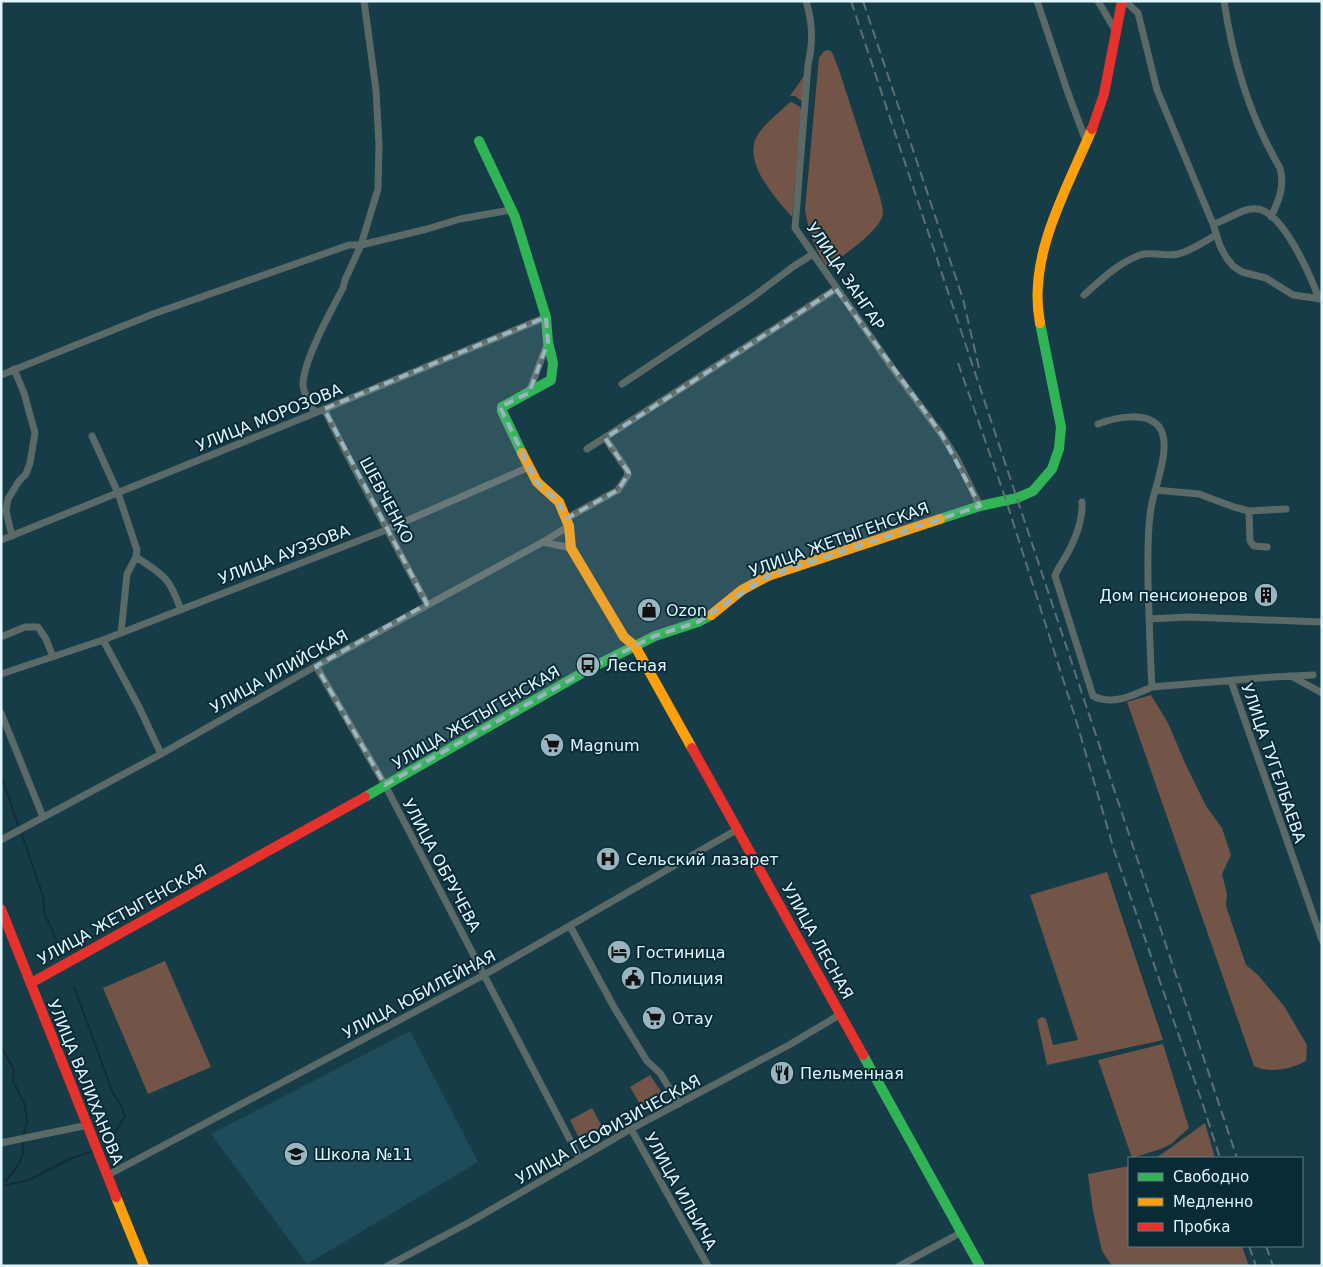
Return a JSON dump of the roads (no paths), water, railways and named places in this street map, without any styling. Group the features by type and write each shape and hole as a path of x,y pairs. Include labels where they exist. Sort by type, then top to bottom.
{"main road":[{"name":"УЛИЦА ЖЕТЫГЕНСКАЯ","path":"31,983 385,786 592,668 654,636 698,622 712,614 742,590 768,576 980,506 1017,498 1033,491 1052,469 1059,449 1061,427 1037,306 1038,277 1046,238 1099,112 1115,30 1123,1"},
{"path":"479,141 511,210 546,317 548,342 553,362 551,380 502,407 502,411 529,467"},
{"name":"УЛИЦА ЛЕСНАЯ","path":"529,467 537,482 557,500 568,522 572,548 624,637 635,646 980,1266"},
{"name":"УЛИЦА ВАЛИХАНОВА","path":"1,909 144,1266"}],"street":[{"path":"315,413 303,386 305,375 322,330 343,288 361,244 378,189 379,145 374,75 364,1"},
{"name":"УЛИЦА ЗАНГАР","path":"806,1 810,14 812,45 808,65 795,228 836,289 942,435 957,459 980,506"},
{"path":"1037,1 1086,141"},
{"path":"1098,1 1115,30"},
{"path":"1123,1 1138,13 1157,90 1226,257 1233,266 1242,272 1266,278 1293,295 1320,299"},
{"path":"1224,1 1230,38 1244,91 1280,168 1283,179 1281,192 1272,217"},
{"path":"1213,224 1222,222 1246,210 1257,209 1272,217 1288,236 1309,274 1320,299"},
{"path":"1,375 176,306 349,244 361,244 427,229 460,218 511,210"},
{"path":"1084,295 1106,276 1131,259 1149,254 1178,254 1216,235"},
{"path":"622,384 750,299 813,254"},
{"path":"587,449 836,289"},
{"name":"УЛИЦА МОРОЗОВА","path":"1,540 546,317"},
{"path":"529,393 548,342"},
{"path":"6,511 12,490 18,480 26,474 30,464 36,433 24,393 14,370"},
{"name":"ШЕВЧЕНКО","path":"324,409 427,604"},
{"path":"1098,424 1108,420 1127,418 1148,419 1156,424 1164,442 1163,457 1150,515 1147,547 1152,687"},
{"path":"92,436 118,493 137,550 136,557 127,574 121,633"},
{"name":"УЛИЦА ИЛИЙСКАЯ","path":"1,840 161,754 427,604 543,542 568,522 618,490 628,475 627,470 605,438"},
{"name":"УЛИЦА АУЭЗОВА","path":"1,674 103,640 387,530 529,467"},
{"path":"1155,490 1199,494 1234,507 1249,510 1286,509"},
{"path":"1082,502 1083,510 1076,535 1055,576 1093,696 1109,701 1119,700 1152,687 1313,675"},
{"path":"1,503 6,511 12,536"},
{"path":"1249,510 1250,540 1254,546 1268,547"},
{"path":"543,542 572,548"},
{"path":"136,557 170,582 181,610"},
{"path":"1149,619 1188,617 1322,622"},
{"path":"1,637 25,628 38,627 46,639 52,657"},
{"path":"103,640 139,707 161,754"},
{"name":"УЛИЦА ОБРУЧЕВА","path":"316,666 385,786 580,1159"},
{"path":"1291,676 1322,693"},
{"name":"УЛИЦА ТУГЕЛБАЕВА","path":"1231,680 1322,940"},
{"path":"1,713 43,817"},
{"name":"УЛИЦА ЮБИЛЕЙНАЯ","path":"108,1175 484,975 738,829"},
{"path":"570,926 642,1054 660,1073 679,1104"},
{"name":"УЛИЦА ГЕОФИЗИЧЕСКАЯ","path":"387,1266 468,1223 631,1129 789,1045 841,1014"},
{"path":"1,1144 88,1125"},
{"name":"УЛИЦА ИЛЬИЧА","path":"631,1129 708,1266"},
{"path":"899,1266 962,1232"}],"waterway":[{"path":"1,775 19,828"},
{"path":"21,832 43,896 44,912 57,941"},
{"path":"74,987 113,1093 121,1105 125,1116 108,1143"},
{"path":"1,1046 14,1070 13,1081 25,1105 27,1123 23,1137"},
{"path":"5,1181 20,1161 23,1153 23,1141"},
{"path":"6,1185 29,1180 72,1158 91,1152"}],"railway":[{"path":"851,1 1237,1157"},
{"path":"863,1 963,299 979,368"},
{"path":"958,363 1006,500 1075,717 1114,850 1220,1157"},
{"path":"1249,1247 1256,1266"},
{"path":"1266,1247 1273,1266"}],"place":[{"name":"Дом пенсионеров","path":"1266,595"},
{"name":"Ozon","path":"649,610"},
{"name":"Лесная","path":"588,665"},
{"name":"Magnum","path":"552,745"},
{"name":"Сельский лазарет","path":"608,859"},
{"name":"Гостиница","path":"619,952"},
{"name":"Полиция","path":"633,978"},
{"name":"Отау","path":"654,1018"},
{"name":"Пельменная","path":"782,1073"},
{"name":"Школа №11","path":"296,1154"}]}
